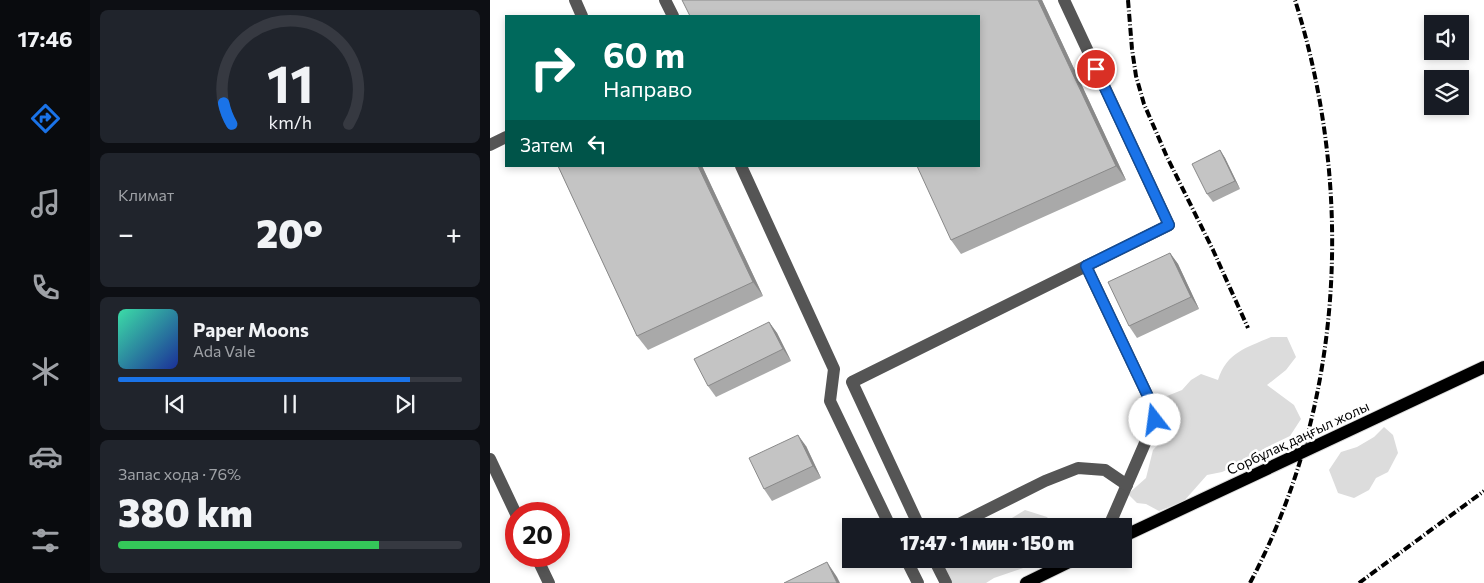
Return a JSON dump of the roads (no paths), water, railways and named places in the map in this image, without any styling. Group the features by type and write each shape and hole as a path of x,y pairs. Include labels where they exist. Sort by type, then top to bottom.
{"main road":[{"name":"Сорбұлақ даңғыл жолы","path":"1132,532 1484,367"},
{"path":"1026,583 1057,568"}],"street":[{"path":"575,0 582,15"},
{"path":"665,0 672,15"},
{"path":"852,382 1169,225 1064,0"},
{"path":"490,145 505,138"},
{"path":"741,167 834,369 852,382 915,518"},
{"path":"1086,266 1153,407 1155,420 1113,518"},
{"path":"834,369 830,401 886,518"},
{"path":"490,459 510,502"},
{"path":"971,518 1045,481 1078,468 1105,470 1127,485"},
{"path":"541,567 549,583"},
{"path":"910,568 918,583"},
{"path":"938,568 946,583"}],"railway":[{"path":"1128,0 1136,76 1144,104 1248,328"},
{"path":"1250,583 1281,515 1305,444 1321,371 1330,296 1332,221 1326,147 1314,73 1295,0"},
{"path":"1359,583 1484,491"}]}
